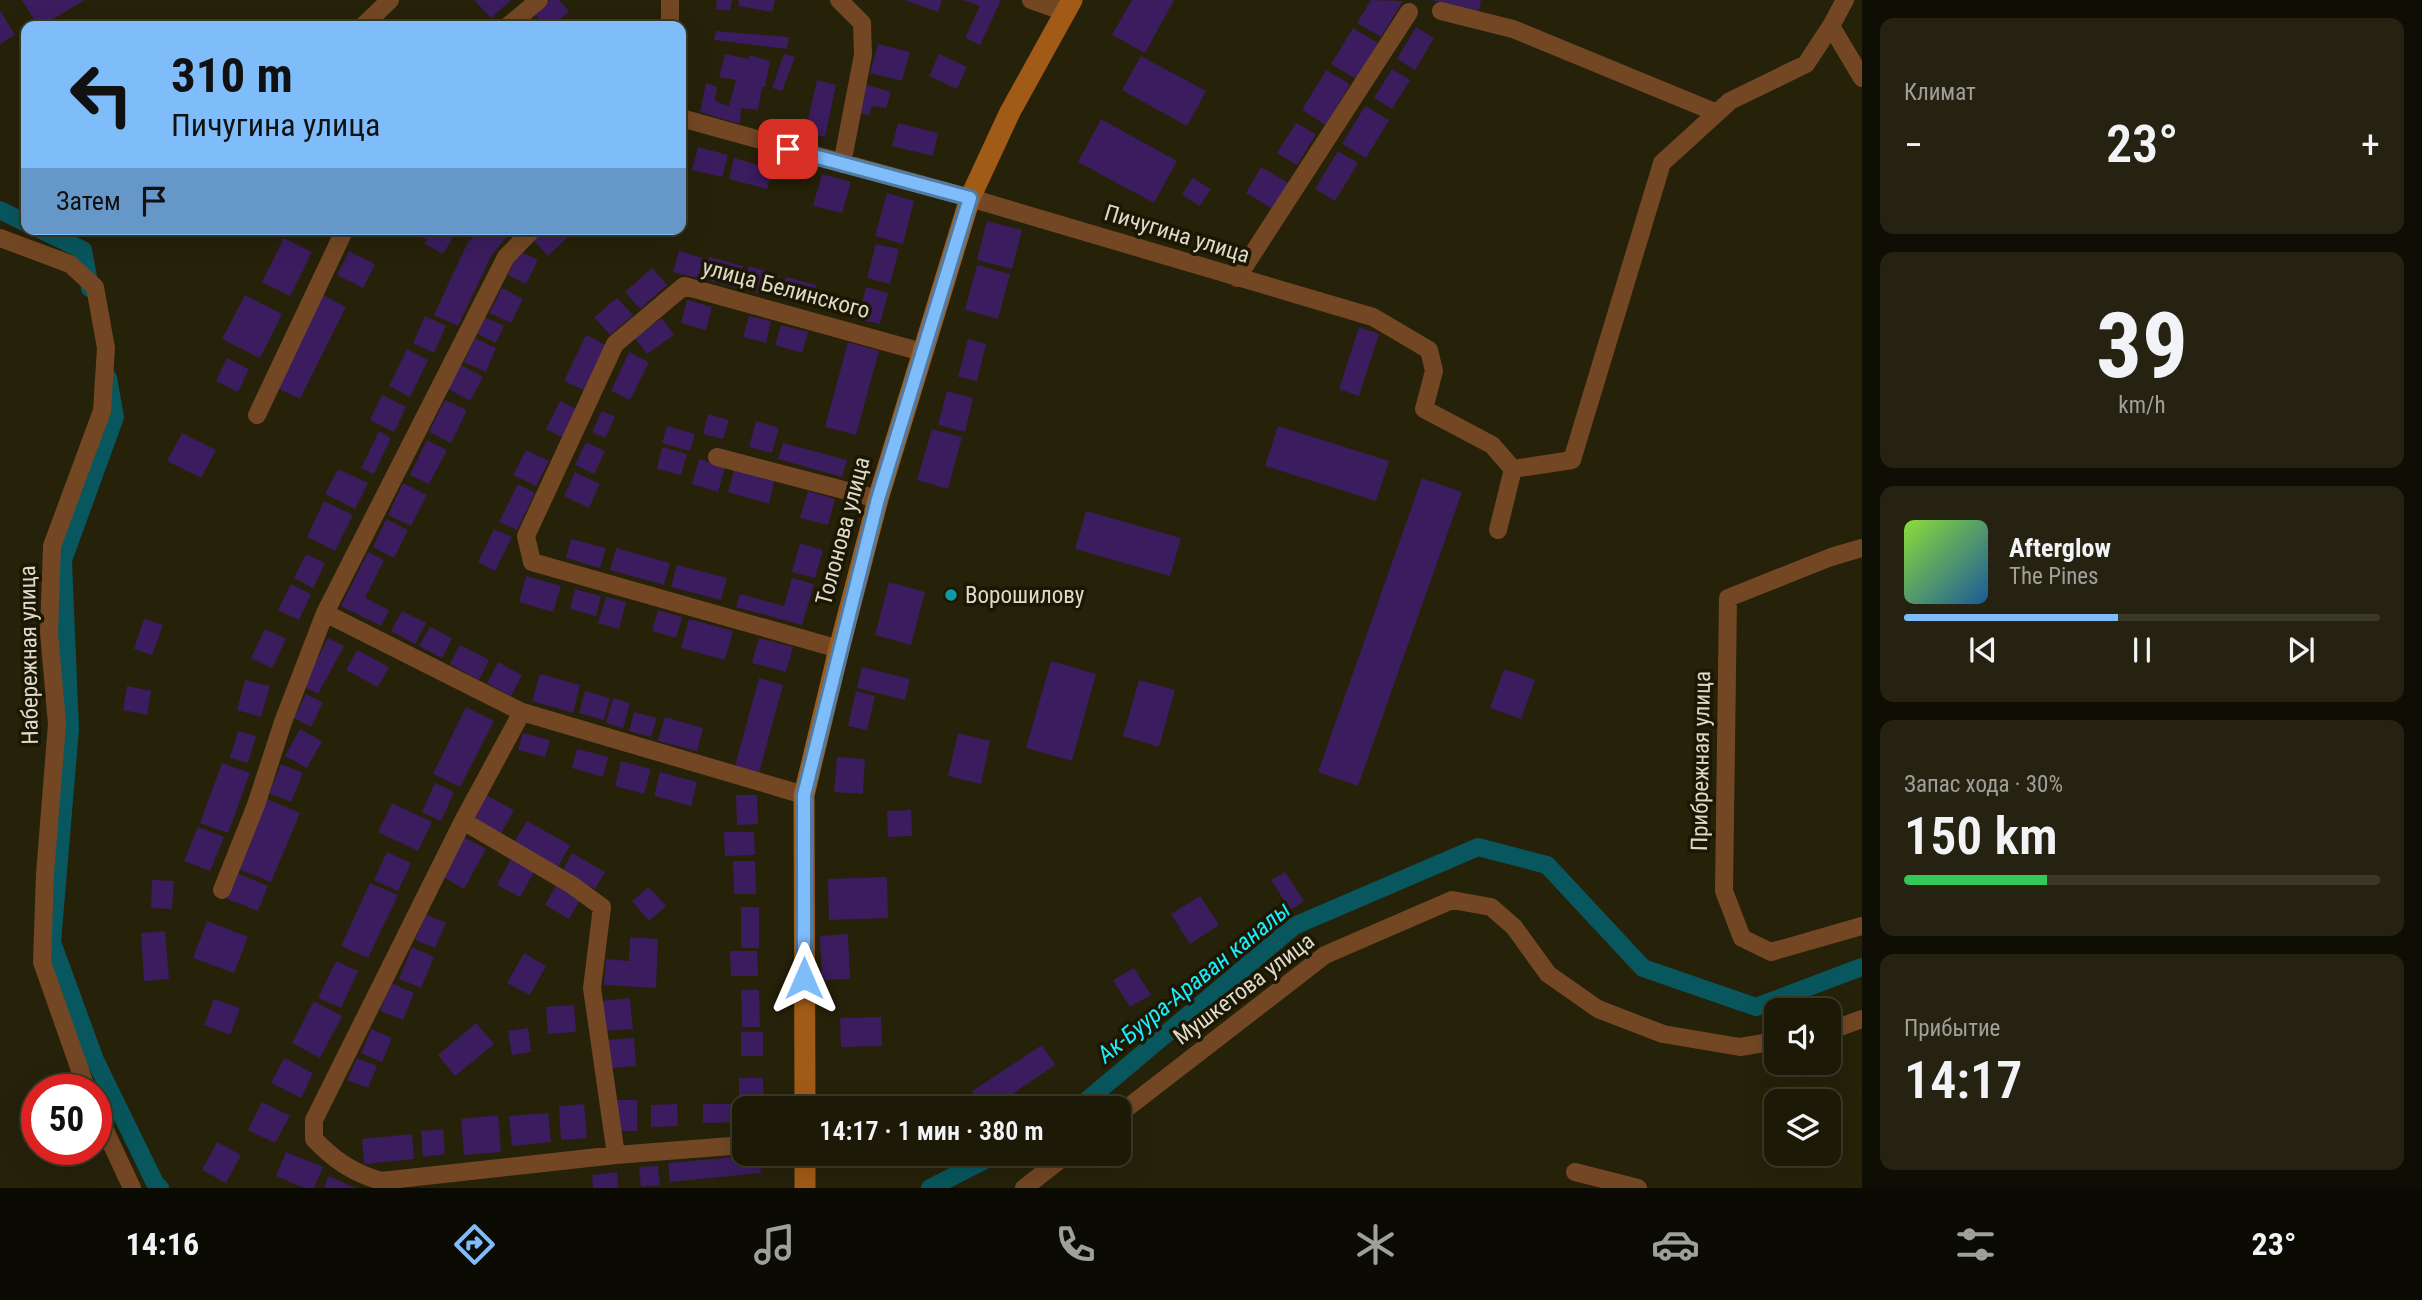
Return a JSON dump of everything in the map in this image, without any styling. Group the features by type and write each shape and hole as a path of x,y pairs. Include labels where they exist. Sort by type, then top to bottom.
{"main road":[{"name":"Толонова улица","path":"805,1096 804,795 839,649 878,499 970,198 1010,112 1068,6"}],"street":[{"path":"368,21 390,0"},
{"path":"514,21 539,0"},
{"path":"670,0 670,21"},
{"path":"839,0 862,23 863,55 842,164"},
{"path":"1031,0 1068,6"},
{"path":"1498,530 1513,469 1572,460 1662,163 1730,101 1806,64 1845,0"},
{"path":"1441,11 1513,29 1717,113"},
{"path":"1237,278 1409,12"},
{"path":"1831,26 1862,78"},
{"name":"Пичугина улица","path":"686,119 970,198 1373,317 1429,350 1434,371 1424,409 1492,444 1513,469"},
{"path":"257,415 342,235"},
{"path":"222,890 256,805 283,722 325,613 506,257 527,235"},
{"name":"Набережная улица","path":"0,238 70,264 95,286 106,348 102,411 52,546 50,619 57,724 45,874 42,962 81,1074"},
{"name":"улица Белинского","path":"839,649 532,562 526,536 615,344 684,286 922,352"},
{"path":"717,457 878,499"},
{"name":"Прибрежная улица","path":"1862,548 1831,557 1728,598 1724,891 1742,938 1771,952 1862,926"},
{"path":"325,613 522,712 804,795"},
{"path":"522,712 463,821 314,1120 314,1139 332,1157 350,1169 381,1181 616,1154 732,1146"},
{"path":"463,821 572,885 602,907 592,988 616,1154"},
{"name":"Мушкетова улица","path":"1131,1105 1325,955 1452,900 1491,907 1514,927 1548,974 1598,1009 1663,1034 1740,1047 1764,1043"},
{"path":"1841,1027 1862,1019"},
{"path":"112,1145 132,1188"},
{"path":"1024,1188 1052,1166"},
{"path":"1575,1171 1638,1188"}],"building":[{"path":"22,0 85,0 49,21 35,21"},
{"path":"474,0 511,0 491,18"},
{"path":"550,0 559,0 569,11 558,21 541,21 535,15"},
{"path":"717,0 732,0 730,11 716,9"},
{"path":"739,0 775,0 772,12 738,6"},
{"path":"904,0 942,0 938,12"},
{"path":"963,0 1001,0 980,45 965,38 980,6"},
{"path":"1132,0 1174,0 1145,53 1112,35"},
{"path":"1371,0 1403,1 1381,37 1357,23"},
{"path":"1431,0 1481,0 1479,11"},
{"path":"0,10 15,35 0,44"},
{"path":"1416,27 1434,38 1415,70 1397,59"},
{"path":"1353,28 1378,43 1356,79 1331,64"},
{"path":"716,31 789,37 787,49 714,40"},
{"path":"878,44 910,52 902,81 870,73"},
{"path":"725,54 749,59 749,55 770,61 758,110 741,108 740,124 700,112 706,83 717,87 715,101 729,106 736,80 719,77"},
{"path":"784,54 795,57 782,91 772,88"},
{"path":"939,54 967,67 957,89 929,76"},
{"path":"1141,56 1206,91 1187,126 1122,90"},
{"path":"1392,69 1410,80 1392,109 1374,98"},
{"path":"1326,70 1350,84 1326,125 1302,110"},
{"path":"817,80 836,85 825,137 805,133"},
{"path":"864,84 891,92 886,108 872,106 869,115 857,113"},
{"path":"1365,106 1389,120 1366,158 1342,144"},
{"path":"1101,119 1177,161 1154,203 1078,162"},
{"path":"898,123 938,133 933,156 892,146"},
{"path":"1296,123 1316,134 1297,165 1277,153"},
{"path":"698,147 728,155 722,177 692,170"},
{"path":"1338,151 1358,163 1335,201 1315,189"},
{"path":"734,158 772,169 767,189 729,179"},
{"path":"1261,167 1290,184 1274,210 1246,193"},
{"path":"822,174 851,182 842,213 813,206"},
{"path":"1192,178 1211,189 1200,206 1182,195"},
{"path":"887,193 914,201 903,244 875,236"},
{"path":"987,221 1022,230 1012,269 977,260"},
{"path":"418,235 454,235 443,254 425,244 427,240"},
{"path":"474,235 508,235 491,256 458,326 434,315 467,244"},
{"path":"536,235 569,236 548,256 532,239"},
{"path":"284,238 312,252 290,296 262,282"},
{"path":"876,244 899,249 890,284 867,278"},
{"path":"349,251 375,264 363,288 337,275"},
{"path":"519,251 538,260 526,284 508,275"},
{"path":"679,251 703,258 698,278 673,272"},
{"path":"709,257 743,266 738,288 703,279"},
{"path":"977,265 1010,274 998,319 965,310"},
{"path":"749,266 776,274 770,296 743,289"},
{"path":"652,268 667,285 640,309 625,292"},
{"path":"786,277 816,285 810,306 781,298"},
{"path":"866,287 888,293 880,324 858,319"},
{"path":"502,288 523,299 511,323 489,313"},
{"path":"321,294 346,307 300,399 274,386"},
{"path":"245,295 282,314 260,358 222,339"},
{"path":"617,298 633,315 610,335 594,317"},
{"path":"687,300 712,307 706,330 681,323"},
{"path":"425,316 446,326 434,353 413,343"},
{"path":"749,316 771,321 766,343 743,337"},
{"path":"484,317 504,326 496,343 476,333"},
{"path":"662,318 674,335 647,354 635,338"},
{"path":"781,325 808,332 802,353 775,345"},
{"path":"1359,327 1379,334 1359,396 1339,389"},
{"path":"586,335 606,345 584,390 564,381"},
{"path":"475,338 496,348 486,372 464,362"},
{"path":"968,339 986,344 977,381 958,377"},
{"path":"848,342 879,351 856,435 825,427"},
{"path":"407,349 428,360 410,397 389,386"},
{"path":"629,352 649,362 630,400 611,391"},
{"path":"227,358 249,369 238,392 216,381"},
{"path":"461,365 483,377 470,401 448,389"},
{"path":"947,391 973,398 965,432 938,425"},
{"path":"382,395 406,407 394,432 370,420"},
{"path":"445,400 467,410 451,443 429,432"},
{"path":"560,401 578,410 564,438 546,429"},
{"path":"602,411 615,417 605,438 592,432"},
{"path":"708,414 729,420 723,439 703,434"},
{"path":"756,421 779,428 772,453 749,447"},
{"path":"667,426 695,434 690,451 662,443"},
{"path":"1278,426 1389,461 1376,501 1265,466"},
{"path":"932,429 962,437 948,489 917,480"},
{"path":"379,431 391,438 374,474 361,468"},
{"path":"182,433 216,450 201,478 167,461"},
{"path":"427,440 447,450 429,484 410,475"},
{"path":"586,442 605,451 594,474 575,465"},
{"path":"783,443 847,460 842,477 778,459"},
{"path":"662,447 687,454 681,475 657,469"},
{"path":"526,450 549,461 536,486 513,475"},
{"path":"699,459 725,467 718,492 692,484"},
{"path":"735,467 775,478 769,504 728,492"},
{"path":"338,469 368,483 355,509 325,494"},
{"path":"575,472 600,484 589,508 564,496"},
{"path":"1422,478 1462,492 1358,786 1318,772"},
{"path":"403,483 427,495 411,526 388,515"},
{"path":"518,484 535,493 517,530 499,522"},
{"path":"808,491 835,499 828,525 800,518"},
{"path":"324,501 353,515 335,551 307,537"},
{"path":"1086,511 1181,538 1170,576 1075,549"},
{"path":"386,519 408,530 394,558 373,547"},
{"path":"494,529 512,537 495,571 478,562"},
{"path":"571,539 606,548 600,568 566,558"},
{"path":"800,543 823,550 815,578 792,572"},
{"path":"616,548 670,563 664,585 610,570"},
{"path":"368,552 384,560 365,598 389,610 381,626 341,606"},
{"path":"306,554 325,563 313,588 294,578"},
{"path":"677,565 727,578 721,600 671,587"},
{"path":"526,576 561,586 553,612 519,602"},
{"path":"792,578 814,584 802,625 736,607 740,594 784,606"},
{"path":"889,582 925,592 911,645 875,635"},
{"path":"291,584 311,594 299,620 278,610"},
{"path":"575,589 601,596 596,616 570,609"},
{"path":"606,597 626,602 619,629 598,623"},
{"path":"658,610 682,617 676,638 652,631"},
{"path":"402,611 426,623 415,644 391,631"},
{"path":"144,619 163,625 152,655 134,649"},
{"path":"689,619 733,631 725,660 681,648"},
{"path":"430,627 452,638 442,658 419,646"},
{"path":"265,629 286,639 272,668 251,658"},
{"path":"328,638 344,646 318,694 303,686"},
{"path":"759,638 793,647 786,672 752,663"},
{"path":"460,645 489,660 479,680 450,664"},
{"path":"357,650 389,667 378,687 346,670"},
{"path":"1051,661 1096,674 1072,761 1026,748"},
{"path":"498,662 522,675 511,696 487,683"},
{"path":"862,667 910,679 905,700 857,688"},
{"path":"1504,669 1535,680 1521,719 1490,708"},
{"path":"540,674 580,685 573,713 532,701"},
{"path":"759,678 783,685 759,773 735,766"},
{"path":"245,680 270,686 261,717 237,710"},
{"path":"1139,680 1175,690 1159,747 1123,736"},
{"path":"127,686 151,691 147,715 123,710"},
{"path":"585,691 610,698 604,720 579,713"},
{"path":"856,691 875,696 867,730 848,726"},
{"path":"306,694 323,703 311,727 294,718"},
{"path":"613,698 630,703 623,728 606,723"},
{"path":"466,707 494,721 460,787 433,774"},
{"path":"634,712 657,718 651,737 629,731"},
{"path":"665,717 703,728 697,751 658,741"},
{"path":"300,729 322,741 307,768 285,756"},
{"path":"238,731 256,736 248,763 230,758"},
{"path":"523,733 550,740 545,757 518,750"},
{"path":"958,733 990,741 981,784 948,776"},
{"path":"577,749 608,757 603,777 572,768"},
{"path":"837,757 865,759 863,794 834,792"},
{"path":"621,761 651,769 644,794 615,786"},
{"path":"222,763 250,773 228,833 200,823"},
{"path":"281,764 303,773 291,802 269,793"},
{"path":"660,772 697,782 691,806 654,796"},
{"path":"435,783 454,792 441,821 422,812"},
{"path":"484,794 514,810 498,839 468,822"},
{"path":"736,795 757,795 758,824 737,825"},
{"path":"267,799 300,813 271,882 238,869"},
{"path":"392,803 432,822 418,851 378,832"},
{"path":"911,810 912,836 888,837 887,811"},
{"path":"527,821 570,845 557,869 513,844"},
{"path":"198,827 224,837 210,871 184,861"},
{"path":"724,832 754,832 755,855 725,856"},
{"path":"462,836 486,849 464,889 440,875"},
{"path":"387,852 411,863 398,891 374,880"},
{"path":"572,853 605,872 595,889 562,872"},
{"path":"511,859 534,872 520,897 497,885"},
{"path":"733,861 755,861 756,894 734,894"},
{"path":"1285,872 1304,901 1290,910 1271,880"},
{"path":"237,873 268,886 258,911 227,899"},
{"path":"887,877 888,918 829,920 828,879"},
{"path":"152,880 174,881 172,909 151,908"},
{"path":"370,883 398,895 368,958 341,946"},
{"path":"557,884 581,898 569,919 545,905"},
{"path":"649,887 666,906 649,921 632,901"},
{"path":"1200,896 1219,925 1190,944 1171,914"},
{"path":"741,907 759,907 759,948 741,948"},
{"path":"426,914 446,923 435,948 415,940"},
{"path":"207,921 248,937 234,973 193,958"},
{"path":"165,931 169,979 144,981 141,933"},
{"path":"848,934 850,979 822,980 820,936"},
{"path":"630,937 658,939 656,988 604,985 606,959 629,961"},
{"path":"412,947 434,957 421,988 399,979"},
{"path":"730,951 757,951 758,976 731,976"},
{"path":"524,953 546,966 530,995 507,983"},
{"path":"336,961 358,971 341,1008 318,998"},
{"path":"1134,968 1151,995 1130,1007 1113,980"},
{"path":"391,983 414,993 403,1020 380,1011"},
{"path":"741,990 759,990 760,1027 742,1027"},
{"path":"630,998 633,1029 603,1031 600,1001"},
{"path":"214,999 240,1008 230,1035 204,1025"},
{"path":"314,1001 342,1016 320,1058 292,1043"},
{"path":"574,1005 576,1032 548,1034 546,1007"},
{"path":"881,1017 882,1046 841,1047 840,1018"},
{"path":"476,1023 494,1044 455,1076 438,1055"},
{"path":"528,1028 531,1052 512,1055 508,1031"},
{"path":"371,1029 392,1038 382,1062 361,1053"},
{"path":"741,1032 763,1032 763,1056 741,1056"},
{"path":"634,1038 636,1066 608,1068 606,1040"},
{"path":"1042,1045 1055,1065 1010,1096 975,1096 972,1091"},
{"path":"284,1058 313,1073 301,1098 271,1083"},
{"path":"357,1058 377,1066 368,1088 347,1080"},
{"path":"739,1078 763,1078 764,1096 739,1096"},
{"path":"609,1100 637,1100 637,1131 609,1131"},
{"path":"262,1102 290,1116 275,1143 248,1130"},
{"path":"584,1104 587,1138 561,1140 559,1106"},
{"path":"677,1104 678,1126 651,1127 651,1105"},
{"path":"703,1104 732,1104 732,1122 703,1123"},
{"path":"548,1113 551,1142 512,1146 509,1116"},
{"path":"498,1115 501,1152 464,1155 461,1119"},
{"path":"443,1129 445,1154 423,1157 421,1131"},
{"path":"412,1134 414,1159 364,1164 362,1139"},
{"path":"217,1142 241,1155 226,1183 202,1170"},
{"path":"286,1152 323,1167 314,1188 304,1188 276,1176"},
{"path":"732,1157 732,1166 760,1166 761,1173 670,1182 668,1163"},
{"path":"658,1166 660,1185 641,1187 639,1167"},
{"path":"617,1172 618,1188 593,1188 592,1175"},
{"path":"328,1176 356,1188 324,1188"}],"waterway":[{"name":"Ак-Буура-Араван каналы","path":"0,210 21,220"},
{"name":"Ак-Буура-Араван каналы","path":"52,235 83,250 90,288"},
{"name":"Ак-Буура-Араван каналы","path":"108,378 115,417 63,560 70,729 52,942 95,1060 155,1183 160,1188"},
{"name":"Ак-Буура-Араван каналы","path":"1092,1096 1294,926 1478,847 1547,865 1643,968 1756,1007 1862,967"},
{"name":"Ак-Буура-Араван каналы","path":"930,1188 973,1166"}],"place":[{"name":"Ворошилову","path":"951,595"}],"route":[{"path":"788,149 970,198 878,499 804,795 804,978"}]}
